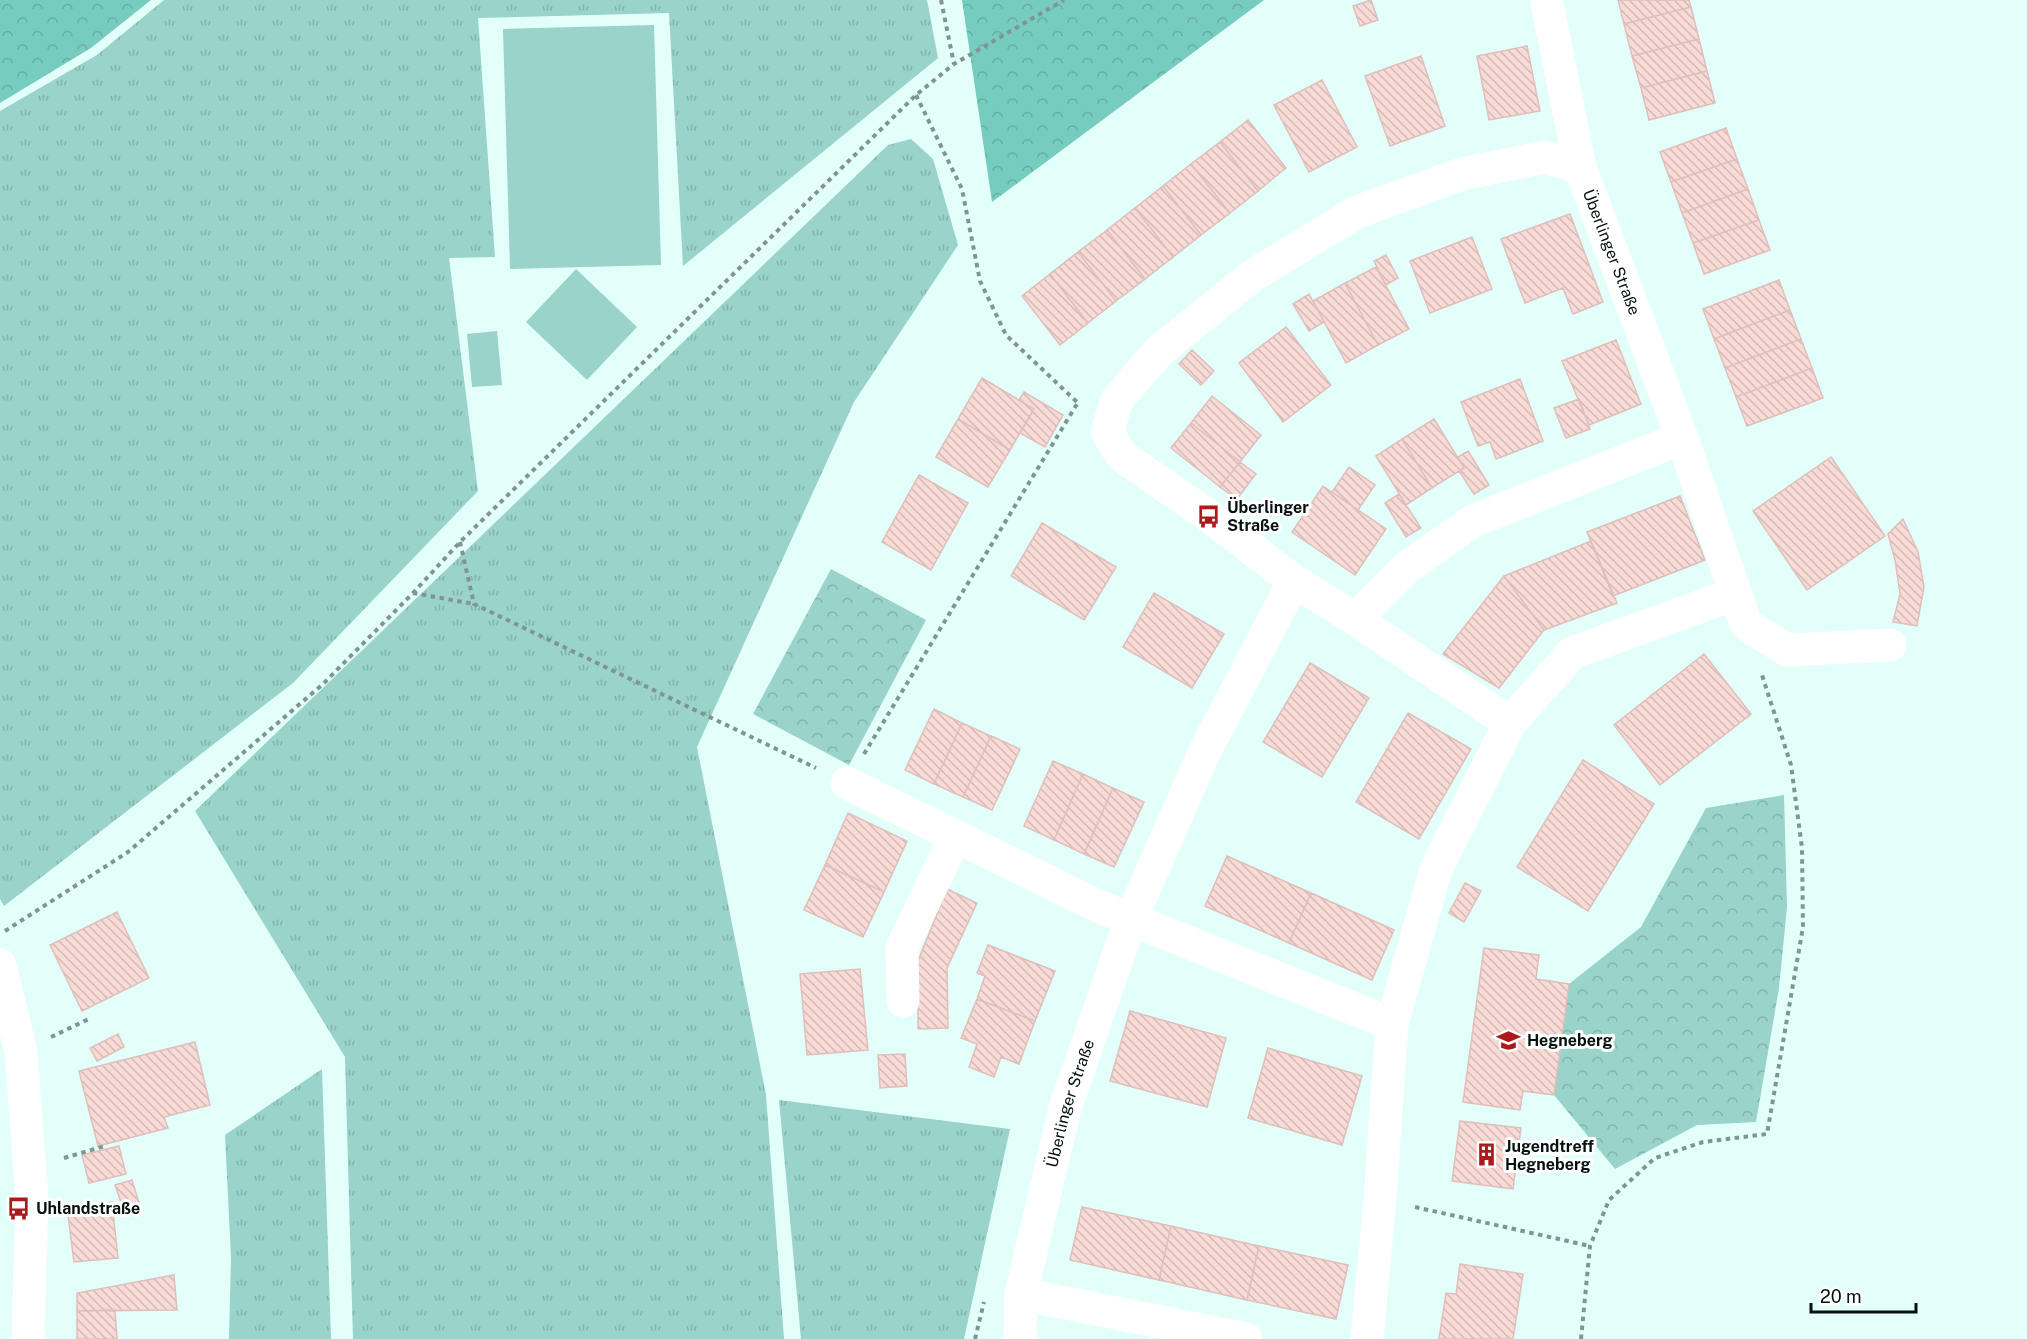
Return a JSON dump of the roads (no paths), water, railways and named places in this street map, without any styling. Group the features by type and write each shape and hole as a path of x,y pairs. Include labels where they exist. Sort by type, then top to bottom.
{"street":[{"name":"Überlinger Straße","path":"1547,3 1580,167 1682,438 1740,609"},
{"name":"Überlinger Straße","path":"1020,1339 1021,1294 1065,1108 1131,919 1204,753 1294,581 1209,516 1122,456 1107,432 1117,400 1159,351 1252,276 1357,212 1462,174 1544,157 1580,167"},
{"path":"1355,619 1406,568 1473,521 1682,438"},
{"path":"1294,581 1510,723"},
{"path":"1367,1339 1380,1199 1392,1024 1436,869 1510,723 1572,653 1740,609 1787,650 1890,645"},
{"path":"847,783 1100,907 1392,1024"},
{"path":"903,1001 902,948 955,837"},
{"path":"0,965 21,1052 32,1197 28,1339"},
{"path":"1021,1294 1246,1339"}],"place":[{"name":"Überlinger Straße","path":"1209,516"},
{"name":"Hegneberg","path":"1509,1040"},
{"name":"Jugendtreff Hegneberg","path":"1487,1155"},
{"name":"Uhlandstraße","path":"18,1208"}]}
